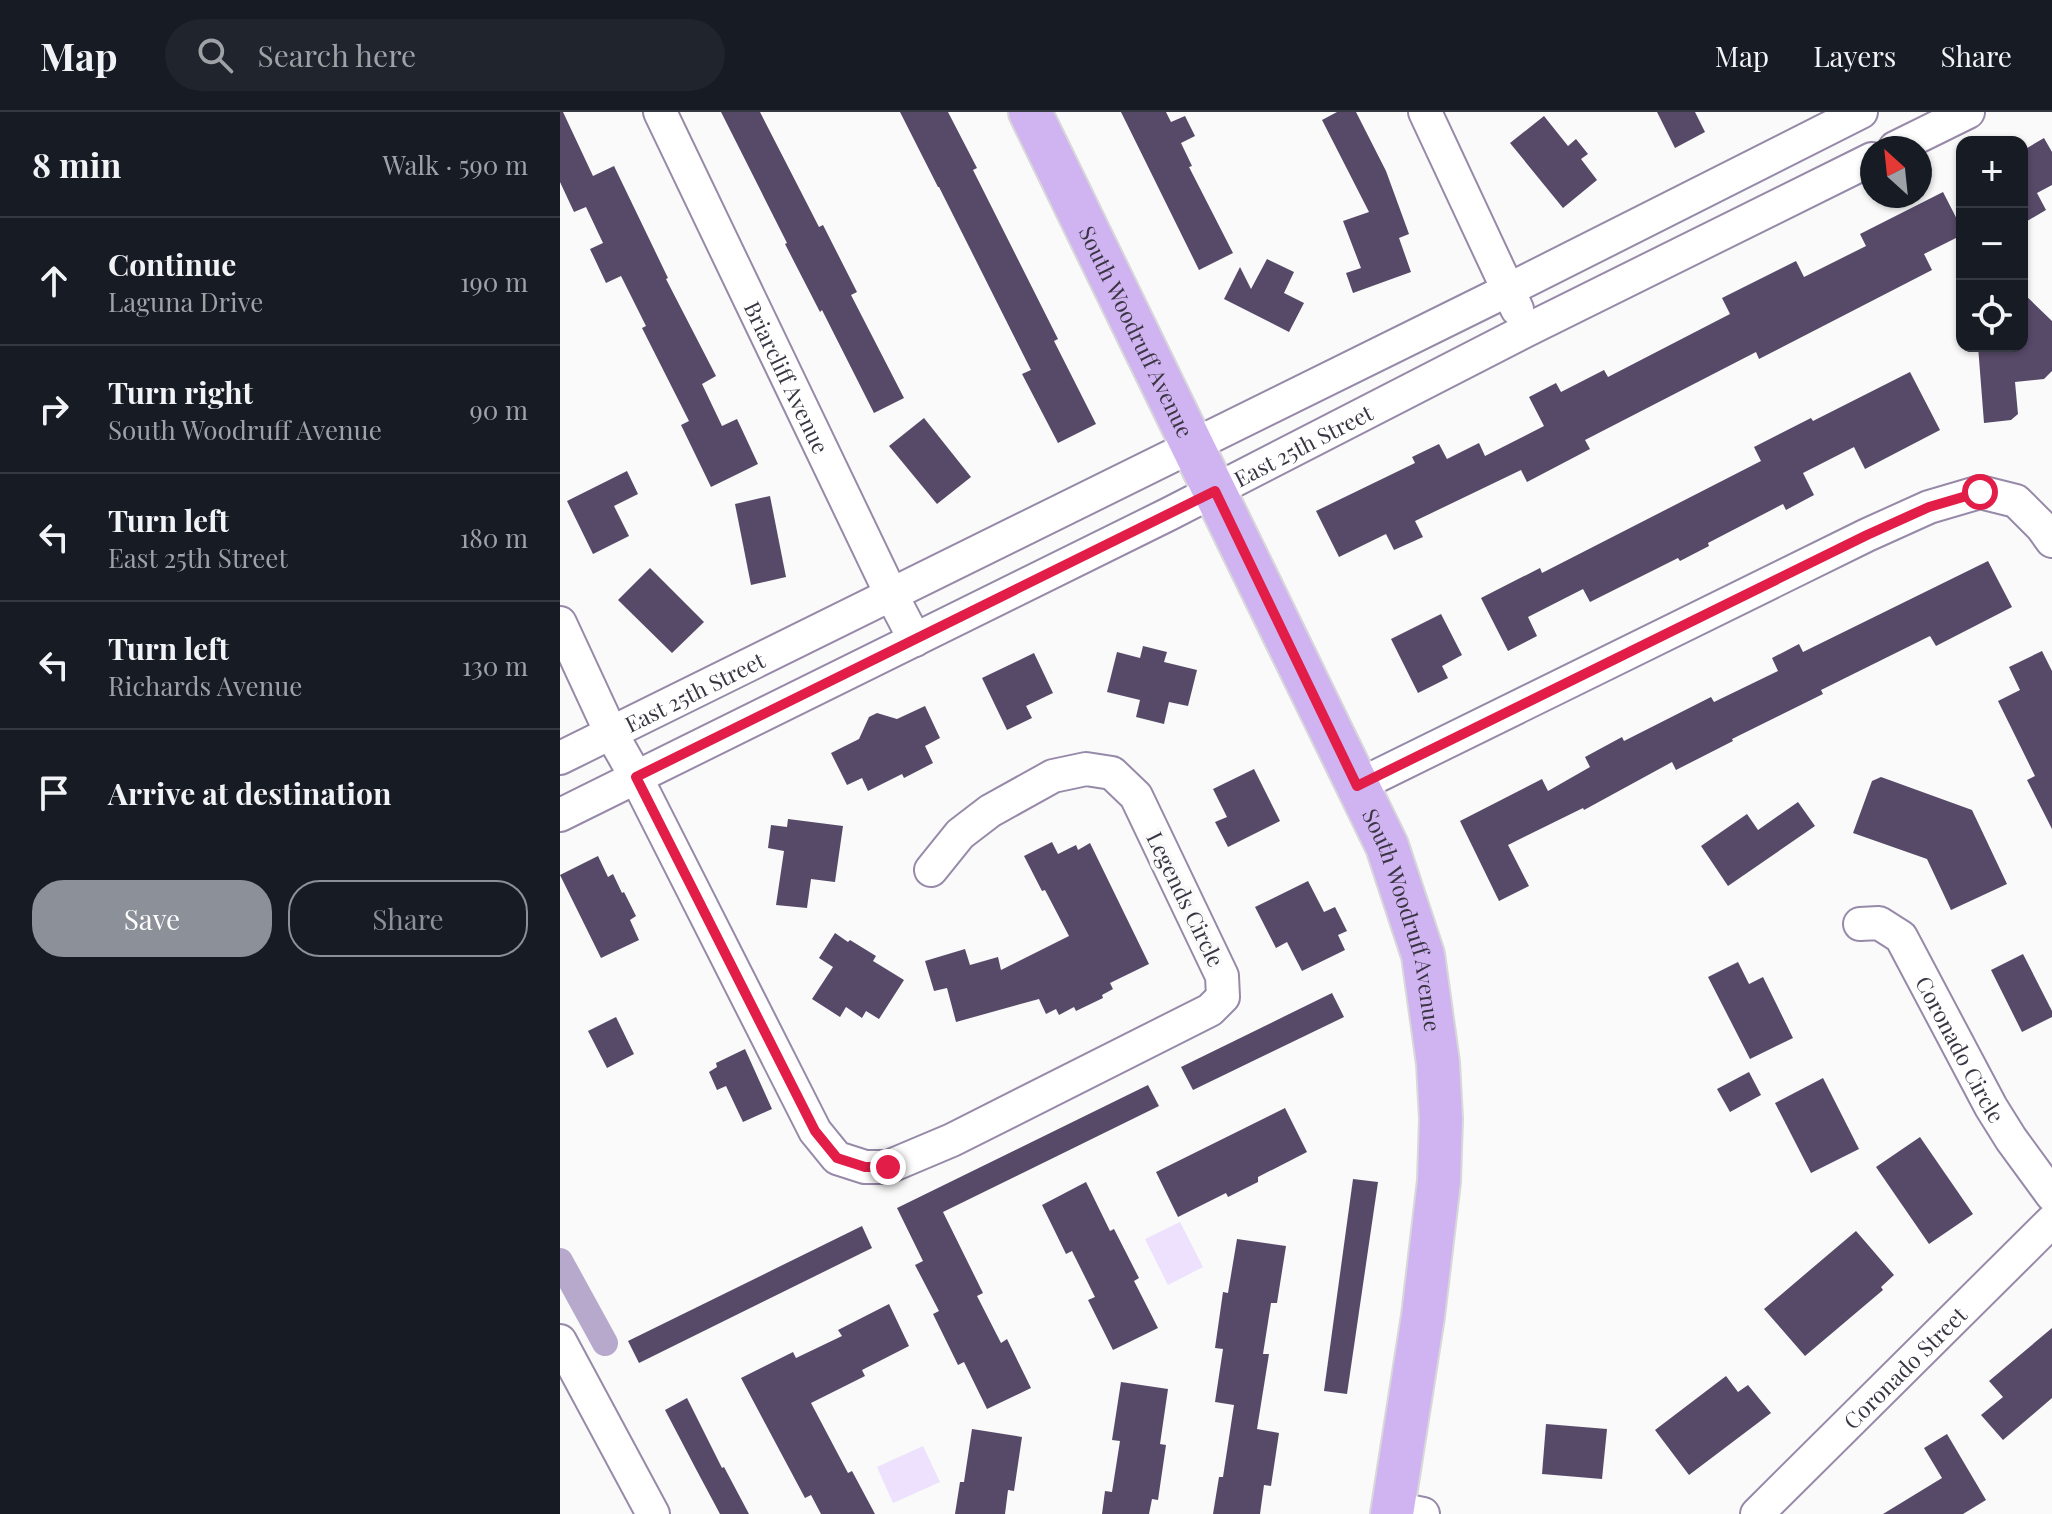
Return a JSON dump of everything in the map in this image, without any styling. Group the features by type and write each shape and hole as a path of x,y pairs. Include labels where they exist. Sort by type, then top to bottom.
{"main road":[{"name":"South Woodruff Avenue","path":"1030,112 1191,445 1372,779 1387,846 1423,955 1438,1063 1441,1119 1439,1181 1402,1512"}],"street":[{"name":"Briarcliff Avenue","path":"660,112 915,640"},
{"path":"1425,112 1527,330"},
{"name":"East 25th Street","path":"560,758 1508,290 1818,122 1861,112"},
{"path":"1919,136 1968,112"},
{"path":"1818,122 1858,166"},
{"name":"East 25th Street","path":"560,815 1215,491 1527,330 1858,166"},
{"path":"1372,779 1929,507 1980,492 2016,501 2052,541"},
{"name":"Legends Circle","path":"560,623 611,733 815,1131 837,1158 865,1167 888,1167 952,1140 1210,1010 1223,997 1222,976 1136,796 1112,773 1086,769 1053,776 990,811 960,834 931,870"},
{"name":"Coronado Circle","path":"1860,924 1879,923 1901,937 1991,1107 2052,1195"},
{"name":"Coronado Street","path":"1757,1514 2052,1221"},
{"path":"560,1341 653,1514"}],"shaded area":[{"path":"1180,1222 1203,1267 1168,1285 1145,1239"},
{"path":"923,1446 940,1482 893,1503 877,1467"}],"building":[{"path":"560,112 563,112 593,176 614,166 666,279 716,376 702,384 722,426 737,419 758,464 711,487 681,425 689,421 642,328 646,326 621,276 606,283 590,249 603,243 586,207 574,212 560,182"},
{"path":"721,112 760,112 819,227 823,225 857,292 851,295 904,398 874,413 785,244"},
{"path":"900,112 948,112 1096,424 1058,443 1022,374 1031,370"},
{"path":"1121,112 1166,112 1171,122 1185,116 1195,136 1181,143 1192,166 1189,167 1233,253 1199,270"},
{"path":"1337,112 1356,112 1386,171 1409,234 1399,238 1411,272 1353,293 1346,273 1361,268 1343,221 1369,212 1322,120"},
{"path":"1657,112 1695,112 1705,132 1675,148"},
{"path":"1544,116 1568,146 1576,139 1588,154 1581,159 1597,180 1563,208 1510,143"},
{"path":"2044,138 2052,152 2052,185 2037,193 2046,210 2028,220 2028,208 2028,147"},
{"path":"1943,192 1956,217 1956,238 1924,254 1932,270 1759,359 1756,352 1585,440 1590,449 1527,482 1521,470 1415,521 1423,537 1394,550 1386,534 1339,557 1316,511 1415,463 1412,457 1439,444 1447,459 1479,443 1485,456 1544,426 1529,397 1556,383 1561,392 1604,370 1608,377 1730,314 1722,298 1796,261 1804,277 1866,246 1860,234 1911,208 1932,208 1932,198"},
{"path":"1267,259 1294,272 1284,293 1304,303 1289,332 1224,299 1240,267 1251,289"},
{"path":"2028,298 2052,321 2052,371 2044,379 2015,382 2018,414 2011,420 1984,423 1978,352 2028,352"},
{"path":"1910,372 1940,430 1865,469 1854,447 1803,473 1814,495 1786,510 1783,504 1680,561 1678,558 1590,602 1583,589 1528,617 1537,636 1508,651 1481,598 1540,568 1542,573 1761,461 1754,447"},
{"path":"924,418 971,477 937,504 889,446"},
{"path":"627,471 638,494 614,506 629,536 593,554 567,501"},
{"path":"770,496 786,577 751,585 735,504"},
{"path":"1988,561 2012,607 1936,646 1930,636 1821,690 1823,694 1676,770 1672,762 1584,810 1508,845 1529,886 1499,901 1460,821 1542,779 1548,791 1590,767 1585,757 1622,737 1624,741 1711,697 1714,702 1778,671 1772,658 1799,644 1803,652"},
{"path":"650,568 704,622 672,653 618,600"},
{"path":"1441,614 1462,655 1442,666 1448,678 1418,693 1391,639"},
{"path":"1143,646 1167,652 1164,662 1197,670 1188,706 1169,702 1164,724 1136,717 1140,700 1107,692 1117,652 1140,658"},
{"path":"2042,651 2052,671 2052,829 2027,780 2035,776 1998,701 2020,690 2009,667"},
{"path":"1034,653 1053,693 1026,706 1032,718 1007,730 982,678"},
{"path":"925,706 940,738 925,746 933,763 868,791 862,778 847,785 831,753 859,739 869,717 877,713 897,719"},
{"path":"1254,769 1280,821 1228,847 1215,822 1227,817 1213,789"},
{"path":"1881,777 1972,810 2007,884 1951,910 1927,859 1853,833 1872,781"},
{"path":"1798,802 1815,826 1728,886 1701,846 1747,814 1758,830"},
{"path":"788,819 843,826 835,882 811,879 807,908 776,905 784,851 768,848 771,825 787,827"},
{"path":"1052,842 1058,854 1076,845 1078,850 1090,843 1149,964 1110,983 1113,989 1102,995 1103,998 1076,1011 1074,1007 1059,1015 1056,1009 1046,1014 1039,999 956,1022 947,988 934,991 925,961 965,949 970,965 998,957 1001,970 1069,936 1024,856"},
{"path":"598,856 608,877 613,874 636,916 630,920 639,940 601,958 560,875"},
{"path":"1308,881 1324,912 1335,907 1347,931 1338,935 1345,950 1302,971 1287,942 1276,948 1255,907"},
{"path":"835,933 876,956 873,961 904,980 879,1019 866,1011 862,1018 846,1007 840,1017 812,999 833,967 819,958"},
{"path":"2023,954 2052,1011 2052,1017 2022,1032 1991,970"},
{"path":"1738,962 1749,984 1763,977 1793,1038 1750,1059 1708,977"},
{"path":"1332,993 1344,1017 1193,1090 1181,1067"},
{"path":"616,1017 634,1054 607,1068 588,1031"},
{"path":"745,1049 772,1109 743,1122 726,1086 717,1090 709,1072 717,1067 716,1063"},
{"path":"1749,1072 1761,1095 1730,1112 1717,1089"},
{"path":"1823,1078 1859,1149 1811,1173 1775,1103"},
{"path":"1148,1085 1159,1106 943,1212 983,1293 977,1296 1001,1343 1007,1339 1031,1388 987,1409 964,1362 958,1365 933,1314 939,1311 915,1265 923,1261 897,1208"},
{"path":"1285,1108 1307,1152 1258,1177 1258,1182 1228,1197 1226,1193 1178,1217 1156,1172"},
{"path":"1920,1137 1973,1214 1929,1244 1876,1167"},
{"path":"1353,1179 1378,1182 1347,1394 1324,1391"},
{"path":"1086,1182 1110,1231 1114,1229 1139,1278 1134,1281 1158,1328 1113,1350 1088,1300 1095,1297 1072,1251 1066,1254 1042,1205"},
{"path":"862,1226 872,1248 639,1363 628,1341"},
{"path":"1856,1231 1894,1275 1881,1287 1883,1290 1805,1356 1764,1309"},
{"path":"1237,1239 1286,1246 1277,1303 1271,1303 1263,1354 1269,1354 1257,1429 1279,1433 1271,1486 1264,1485 1260,1514 1213,1514 1219,1477 1223,1477 1234,1405 1215,1402 1223,1349 1215,1348 1223,1292 1228,1293"},
{"path":"889,1304 909,1346 862,1370 865,1376 811,1403 848,1473 852,1471 875,1514 821,1514 811,1495 805,1498 741,1378 793,1352 796,1358 842,1336 838,1330"},
{"path":"2052,1328 2052,1398 2003,1440 1981,1415 2003,1397 1989,1381"},
{"path":"1726,1376 1738,1392 1748,1385 1771,1413 1689,1475 1655,1430"},
{"path":"1121,1382 1168,1389 1160,1444 1166,1445 1158,1500 1152,1499 1149,1514 1102,1514 1105,1491 1112,1492 1120,1441 1112,1440"},
{"path":"687,1398 749,1514 720,1514 697,1471 665,1410"},
{"path":"1546,1424 1607,1429 1602,1479 1542,1474"},
{"path":"972,1429 1022,1437 1014,1491 1008,1490 1005,1514 955,1514 960,1482 964,1482"},
{"path":"1947,1434 1986,1500 1963,1514 1883,1514 1942,1478 1924,1448"}],"waterway":[{"path":"560,1261 605,1343"}],"route":[{"path":"888,1167 865,1167 837,1158 815,1131 636,777 1215,491 1357,786 1867,535 1929,507 1980,492"}]}
